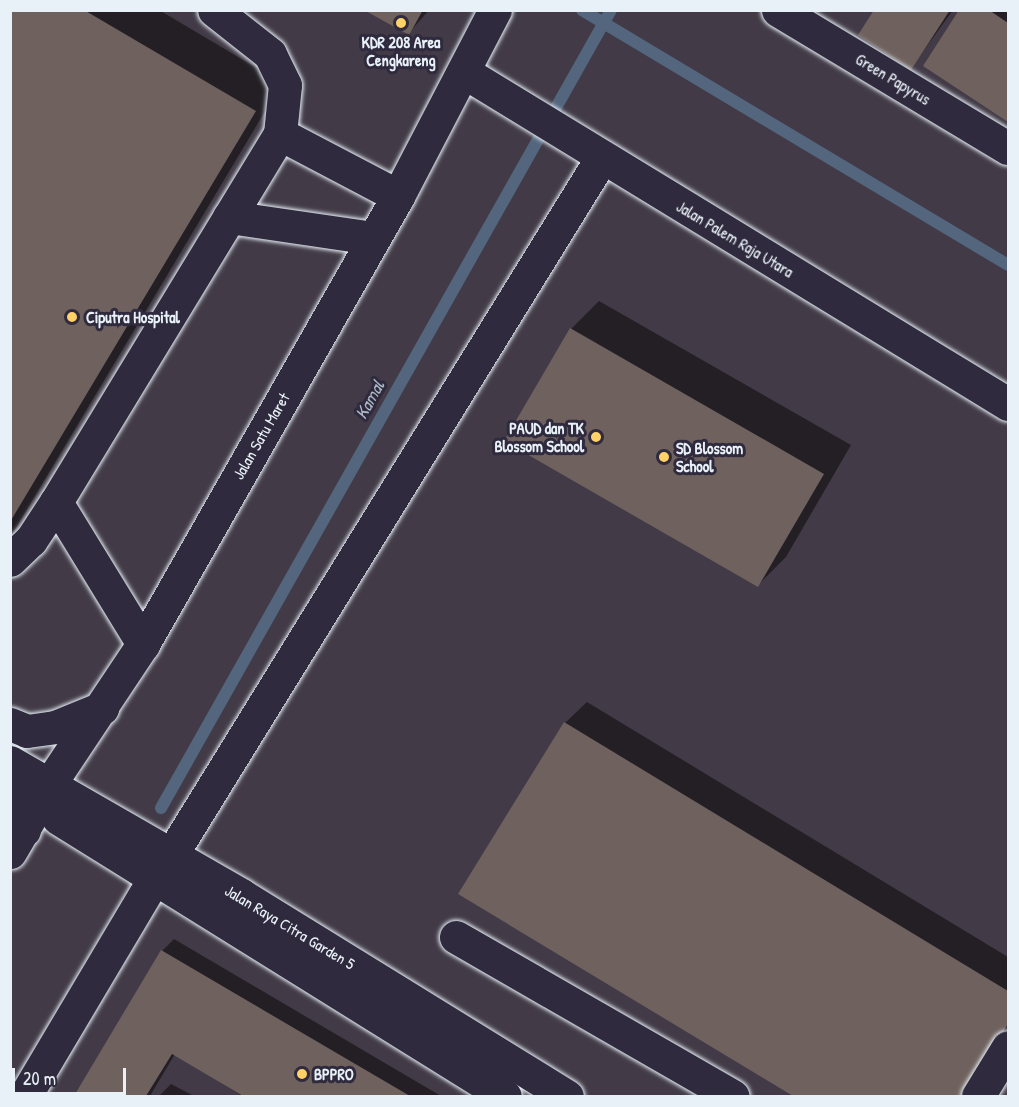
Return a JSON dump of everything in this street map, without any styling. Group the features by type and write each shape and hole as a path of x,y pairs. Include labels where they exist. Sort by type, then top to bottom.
{"street":[{"path":"10,560 31,540 56,502 280,134 285,85 270,54 214,10"},
{"name":"Jalan Satu Maret","path":"24,808 102,708 143,644 373,238 398,196 477,80 495,10"},
{"name":"Green Papyrus","path":"778,10 1008,148"},
{"name":"Jalan Palem Raja Utara","path":"477,80 564,131 601,159 1008,404"},
{"path":"280,134 398,196"},
{"path":"25,1096 162,867 601,159"},
{"path":"229,217 373,238"},
{"path":"56,502 143,644"},
{"path":"10,724 27,731 55,727 102,708"},
{"name":"Jalan Raya Citra Garden 5","path":"10,762 24,808 251,902 567,1096"},
{"name":"Jalan Raya Citra Garden 5","path":"162,867 505,1096"},
{"path":"456,937 733,1096"},
{"path":"978,1096 1008,1047"}],"building":[{"name":"Ciputra Hospital","path":"10,10 84,10 256,111 10,522"},
{"name":"KDR 208 Area Cengkareng","path":"364,10 423,10 409,35"},
{"path":"874,10 950,10 911,70 858,35"},
{"path":"959,10 989,10 1008,23 1008,122 923,66"},
{"name":"SD Blossom School","path":"570,328 824,474 758,587 504,441"},
{"path":"564,722 1008,991 1008,1024 964,1096 793,1096 458,894"},
{"path":"161,950 410,1096 243,1096 172,1054 146,1096 74,1096"}],"waterway":[{"path":"582,10 1008,265"},
{"name":"Kamal","path":"161,808 611,10"}],"place":[{"name":"KDR 208 Area Cengkareng","path":"401,23"},
{"name":"Ciputra Hospital","path":"72,317"},
{"name":"PAUD dan TK Blossom School","path":"596,437"},
{"name":"SD Blossom School","path":"664,457"},
{"name":"BPPRO","path":"302,1074"}]}
